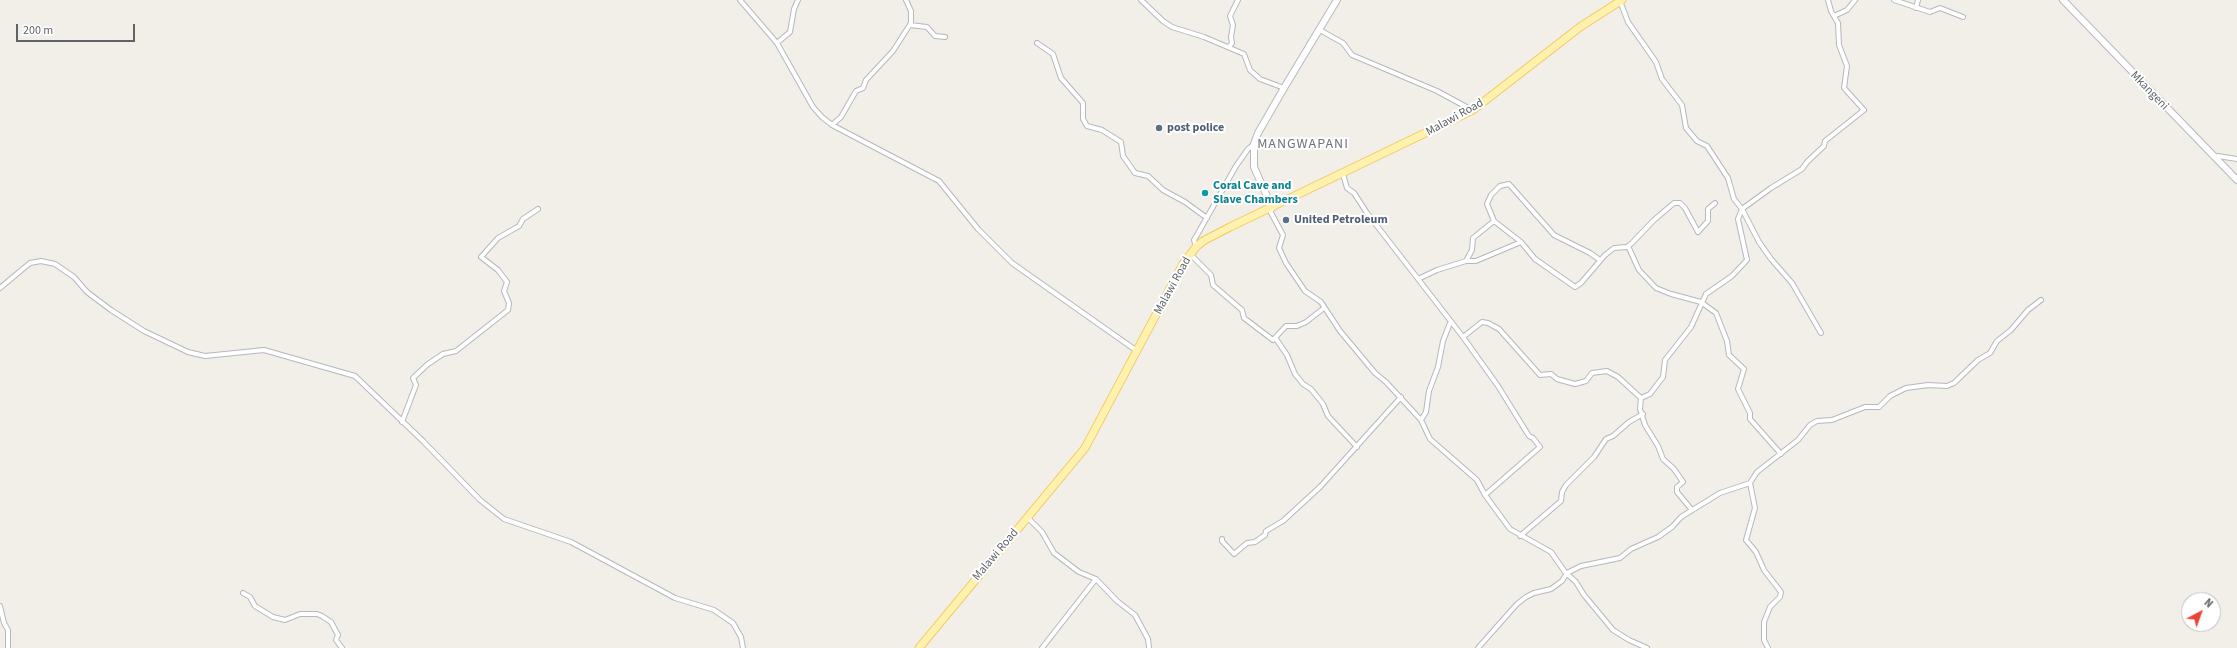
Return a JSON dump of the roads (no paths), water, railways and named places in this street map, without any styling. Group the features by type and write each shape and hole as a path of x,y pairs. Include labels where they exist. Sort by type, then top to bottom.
{"main road":[{"name":"Malawi Road","path":"919,648 1085,448 1190,254 1196,247 1230,226 1271,209 1473,110 1580,27 1621,1"}],"street":[{"path":"742,0 777,43 813,107 832,125 939,182 978,229 1012,263 1138,351"},
{"path":"777,43 790,32 794,9 798,0"},
{"path":"832,125 841,117 856,91 863,88 866,80 893,51 910,25 911,11 906,0"},
{"path":"1141,0 1163,21 1172,26 1229,47 1246,56 1250,70 1260,79 1284,88"},
{"path":"1229,47 1232,43 1233,25 1230,16 1238,0"},
{"path":"1337,0 1284,88 1254,144 1254,168 1283,235 1279,248 1286,263 1305,291 1321,302 1340,331 1375,373 1401,397 1421,420 1430,439 1477,480 1485,495 1510,529 1520,536 1551,552 1613,630 1629,640 1647,648"},
{"path":"1640,398 1656,388 1663,377 1665,360 1691,327 1701,302 1711,289 1732,276 1747,260 1738,219 1742,209 1771,188 1802,169 1807,162 1824,146 1825,141 1864,110 1844,88 1847,66 1839,45 1838,23 1828,0"},
{"path":"1834,16 1846,10 1855,0"},
{"path":"1894,0 1930,12 1940,8 1963,17"},
{"path":"1916,8 1918,0"},
{"name":"Mkangeni","path":"2063,0 2237,180"},
{"path":"1621,1 1628,22 1656,62 1662,79 1682,105 1686,128 1698,141 1707,146 1728,178 1734,199 1742,209 1759,242 1771,259 1792,283 1821,333"},
{"path":"910,25 927,27 935,36 945,37"},
{"path":"1320,30 1343,43 1352,55 1437,91 1473,110"},
{"path":"1037,43 1053,54 1061,78 1082,103 1083,119 1087,126 1102,130 1121,142 1123,156 1136,173 1148,176 1164,190 1208,218"},
{"path":"1196,247 1194,240 1208,218 1236,166 1248,149 1254,144"},
{"path":"2215,158 2218,156 2237,159"},
{"path":"1343,174 1347,188 1354,193 1367,213 1450,323 1463,337 1498,386 1529,436 1533,438 1540,446 1485,495"},
{"path":"1600,260 1590,253 1554,235 1509,184 1500,186 1492,195 1487,204 1494,221 1521,242 1535,259 1575,287 1581,283 1600,260 1614,248 1628,246 1635,241 1654,220 1676,202 1686,208 1698,232 1708,221 1709,209 1715,203"},
{"path":"402,422 415,390 416,385 413,378 428,364 443,354 456,351 477,336 508,310 509,303 504,291 507,282 498,270 481,257 498,238 519,226 523,219 538,209"},
{"path":"1466,261 1472,250 1473,238 1494,221"},
{"path":"1418,279 1437,270 1466,261 1476,261 1521,242"},
{"path":"1628,246 1639,270 1656,288 1671,294 1701,302 1716,313 1727,341 1729,355 1744,369 1738,389 1750,413 1750,419 1781,454"},
{"path":"1190,254 1211,275 1213,286 1242,310 1244,318 1273,340 1276,339"},
{"path":"0,288 30,263 41,261 54,264 74,277 87,292 111,310 144,331 188,352 205,356 264,350 355,376 480,500 504,519 571,542 675,598 714,610 733,623 741,637 743,648"},
{"path":"1478,648 1517,604 1534,593 1543,592 1556,586 1567,573 1587,564 1620,558 1631,549 1658,537 1692,510 1720,493 1750,483 1757,472 1798,440 1810,425 1817,421 1832,420 1865,407 1879,407 1890,396 1906,388 1947,386 1954,383 1978,360 1990,353 1997,341 2011,330 2028,310 2041,300"},
{"path":"1276,339 1281,330 1286,326 1297,326 1306,322 1324,308"},
{"path":"1463,337 1482,322 1488,323 1499,328 1540,375 1551,374 1557,379 1575,384 1586,380 1592,373 1607,370 1618,378 1640,398 1640,409 1646,425 1658,446 1663,459 1674,469 1683,482 1677,487 1677,492 1692,510"},
{"path":"1421,420 1426,412 1429,391 1450,323"},
{"path":"1276,339 1295,374 1306,387 1311,389 1323,404 1328,416 1357,447"},
{"path":"1222,539 1222,541 1234,554 1247,543 1255,542 1265,535 1266,531 1283,521 1299,508 1357,447 1401,397"},
{"path":"1520,536 1561,501 1562,492 1566,485 1594,457 1606,440 1629,422 1643,414"},
{"path":"1750,483 1755,508 1746,540 1756,552 1764,570 1781,592 1780,597 1770,608 1764,622 1764,640 1768,648"},
{"path":"1028,518 1042,532 1054,553 1079,572 1088,574 1096,579 1117,601 1135,615 1148,640 1149,648"},
{"path":"1042,648 1096,579"},
{"path":"243,593 250,597 256,606 273,617 285,620 300,614 317,614 322,616 331,622 338,635 336,640 342,648"},
{"path":"0,606 4,623 8,630 8,648"}],"place":[{"name":"post police","path":"1159,128"},
{"name":"Coral Cave and Slave Chambers","path":"1205,193"},
{"name":"United Petroleum","path":"1286,220"}],"district":[{"name":"MANGWAPANI","path":"1303,145"}]}
